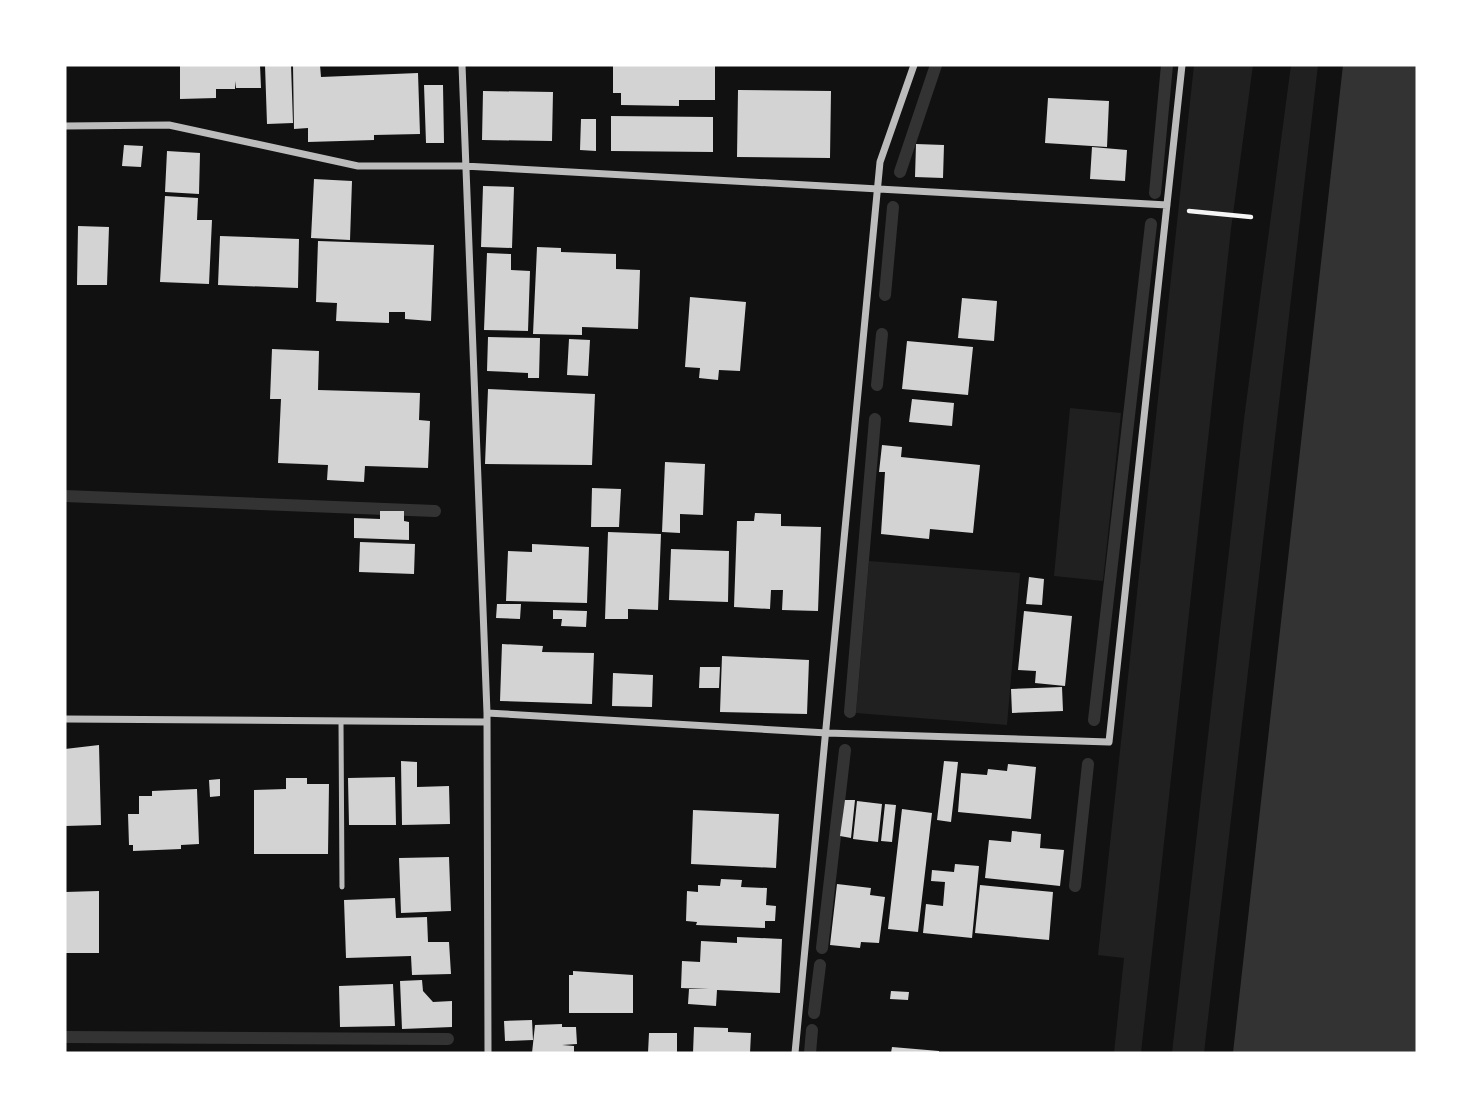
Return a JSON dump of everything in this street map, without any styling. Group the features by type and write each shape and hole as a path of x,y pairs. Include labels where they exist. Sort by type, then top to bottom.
{"street":[{"path":"462,65 486,713 488,1053"},
{"path":"795,1053 880,162 914,65"},
{"path":"486,713 827,733 1109,742 1182,65"},
{"path":"65,126 169,125 358,166 464,166 1167,207"},
{"path":"65,719 486,722"}],"lane":[{"path":"341,721 342,887"}],"path":[{"path":"1167,207 1251,217"}],"shaded area":[{"path":"1194,65 1253,65 1231,229 1141,1053 1114,1053 1124,958 1098,955"},
{"path":"1291,65 1318,65 1204,1053 1172,1053 1244,419"},
{"path":"1343,65 1417,65 1417,1053 1233,1053"},
{"path":"1070,408 1121,413 1103,581 1054,576"},
{"path":"869,561 1020,573 1007,725 856,713"}],"building":[{"path":"180,65 260,65 261,88 236,88 235,81 235,89 216,89 216,98 180,99"},
{"path":"265,65 291,65 293,123 267,124"},
{"path":"293,65 320,65 321,77 418,73 420,134 374,135 374,140 308,142 308,128 294,129"},
{"path":"613,65 715,65 715,100 679,100 679,106 621,105 621,93 613,93"},
{"path":"424,85 443,85 444,143 426,143"},
{"path":"738,90 831,91 830,158 737,157"},
{"path":"483,91 553,92 552,141 482,140"},
{"path":"1048,98 1109,101 1107,147 1045,143"},
{"path":"611,116 713,117 713,152 611,151"},
{"path":"581,119 596,119 596,151 580,150"},
{"path":"916,144 944,145 943,178 915,177"},
{"path":"124,145 143,146 141,167 122,166"},
{"path":"1092,147 1127,150 1125,181 1090,179"},
{"path":"167,151 200,153 199,194 165,192"},
{"path":"314,179 352,181 350,240 311,238"},
{"path":"483,186 514,187 512,248 481,247"},
{"path":"165,196 198,198 197,220 212,220 209,284 160,282"},
{"path":"78,226 109,227 107,285 77,285"},
{"path":"220,236 299,239 298,288 218,285"},
{"path":"318,241 434,245 431,321 405,319 405,312 389,312 389,323 336,321 337,303 316,302"},
{"path":"537,247 561,248 561,252 616,254 616,269 640,270 638,329 582,327 582,335 533,334"},
{"path":"487,253 511,254 511,270 530,271 528,331 484,330"},
{"path":"690,297 746,302 740,371 719,370 718,380 699,378 700,368 685,367"},
{"path":"962,298 997,301 994,341 958,338"},
{"path":"488,337 540,338 539,378 528,378 528,373 487,371"},
{"path":"569,339 590,340 588,376 567,375"},
{"path":"907,341 973,347 968,395 902,389"},
{"path":"272,349 319,351 318,390 420,393 419,420 430,421 428,468 365,466 364,482 327,480 328,465 278,463 281,399 270,399"},
{"path":"488,389 595,394 592,465 485,464"},
{"path":"912,399 954,403 952,426 909,422"},
{"path":"882,445 902,447 901,457 980,465 973,533 930,529 929,539 881,534 885,472 879,472"},
{"path":"665,462 705,464 703,515 680,514 680,533 662,532"},
{"path":"592,488 621,489 619,527 591,527"},
{"path":"380,511 404,511 404,521 409,522 409,540 354,538 354,518 380,519"},
{"path":"755,513 781,514 781,526 821,527 818,611 782,610 783,590 771,590 770,609 734,607 737,521 754,521"},
{"path":"608,532 661,534 658,610 628,609 628,619 605,619"},
{"path":"360,542 415,544 414,574 359,572"},
{"path":"532,544 589,547 587,603 506,601 508,551 532,552"},
{"path":"671,549 729,551 728,602 669,600"},
{"path":"1029,577 1044,579 1042,605 1026,604"},
{"path":"497,604 521,604 520,619 496,618"},
{"path":"553,610 587,611 586,627 561,626 562,619 553,619"},
{"path":"1024,611 1072,616 1065,686 1035,683 1036,671 1018,670"},
{"path":"502,644 543,646 542,652 594,653 592,704 500,701"},
{"path":"722,656 809,660 807,714 720,712"},
{"path":"700,667 720,667 719,688 699,688"},
{"path":"613,673 653,675 652,707 612,706"},
{"path":"1062,687 1063,711 1012,713 1011,689"},
{"path":"99,745 101,825 65,826 65,749"},
{"path":"401,761 417,762 417,787 449,786 450,824 402,825"},
{"path":"944,761 958,762 951,822 937,820"},
{"path":"1008,764 1036,767 1031,819 958,812 961,773 987,775 988,769 1007,771"},
{"path":"395,777 396,825 349,825 348,778"},
{"path":"286,778 307,778 307,784 329,784 328,854 254,854 254,790 286,789"},
{"path":"220,779 220,796 210,797 209,780"},
{"path":"197,789 199,844 181,845 181,849 133,851 133,845 129,845 128,814 139,814 139,796 152,796 152,791"},
{"path":"845,800 855,800 851,838 840,836"},
{"path":"857,801 882,804 878,842 853,839"},
{"path":"885,804 896,805 892,842 881,841"},
{"path":"902,809 932,813 918,932 888,929"},
{"path":"693,810 779,814 776,868 691,864"},
{"path":"1012,831 1041,834 1040,848 1064,850 1060,886 985,878 989,840 1011,842"},
{"path":"449,857 451,911 401,913 399,858"},
{"path":"955,864 979,866 972,938 923,933 926,904 943,906 945,882 931,881 932,870 954,872"},
{"path":"721,879 742,880 741,887 767,888 766,905 776,906 775,921 765,921 765,928 696,925 697,922 686,921 687,891 698,892 698,885 720,886"},
{"path":"837,884 871,888 870,895 885,897 879,943 861,942 860,948 830,945"},
{"path":"980,885 1053,892 1049,940 975,933"},
{"path":"99,891 99,953 65,953 65,892"},
{"path":"395,898 396,918 427,917 428,942 449,942 451,974 412,975 411,956 346,958 344,900"},
{"path":"737,937 782,939 780,993 717,990 716,1006 688,1004 689,989 709,989 681,988 682,961 700,962 701,941 737,943"},
{"path":"573,971 633,975 633,1013 569,1013 569,975 573,975"},
{"path":"422,980 423,991 433,1002 452,1001 452,1027 402,1029 400,981"},
{"path":"393,984 395,1026 340,1027 339,986"},
{"path":"891,991 909,992 908,1000 890,999"},
{"path":"532,1020 533,1040 505,1041 504,1021"},
{"path":"562,1024 562,1027 576,1027 577,1044 562,1045 574,1046 574,1053 532,1053 535,1025"},
{"path":"694,1027 728,1028 728,1032 751,1033 750,1053 693,1053"},
{"path":"649,1033 677,1033 677,1053 648,1053"},
{"path":"892,1047 939,1051 939,1053 891,1053"}],"waterway":[{"path":"900,172 936,65"},
{"path":"1155,193 1167,65"},
{"path":"885,295 893,207"},
{"path":"1094,720 1151,224"},
{"path":"877,385 882,334"},
{"path":"850,712 875,419"},
{"path":"65,496 435,511"},
{"path":"822,948 845,750"},
{"path":"1075,886 1088,764"},
{"path":"814,1013 820,965"},
{"path":"810,1053 812,1030"},
{"path":"65,1037 448,1039"}]}
